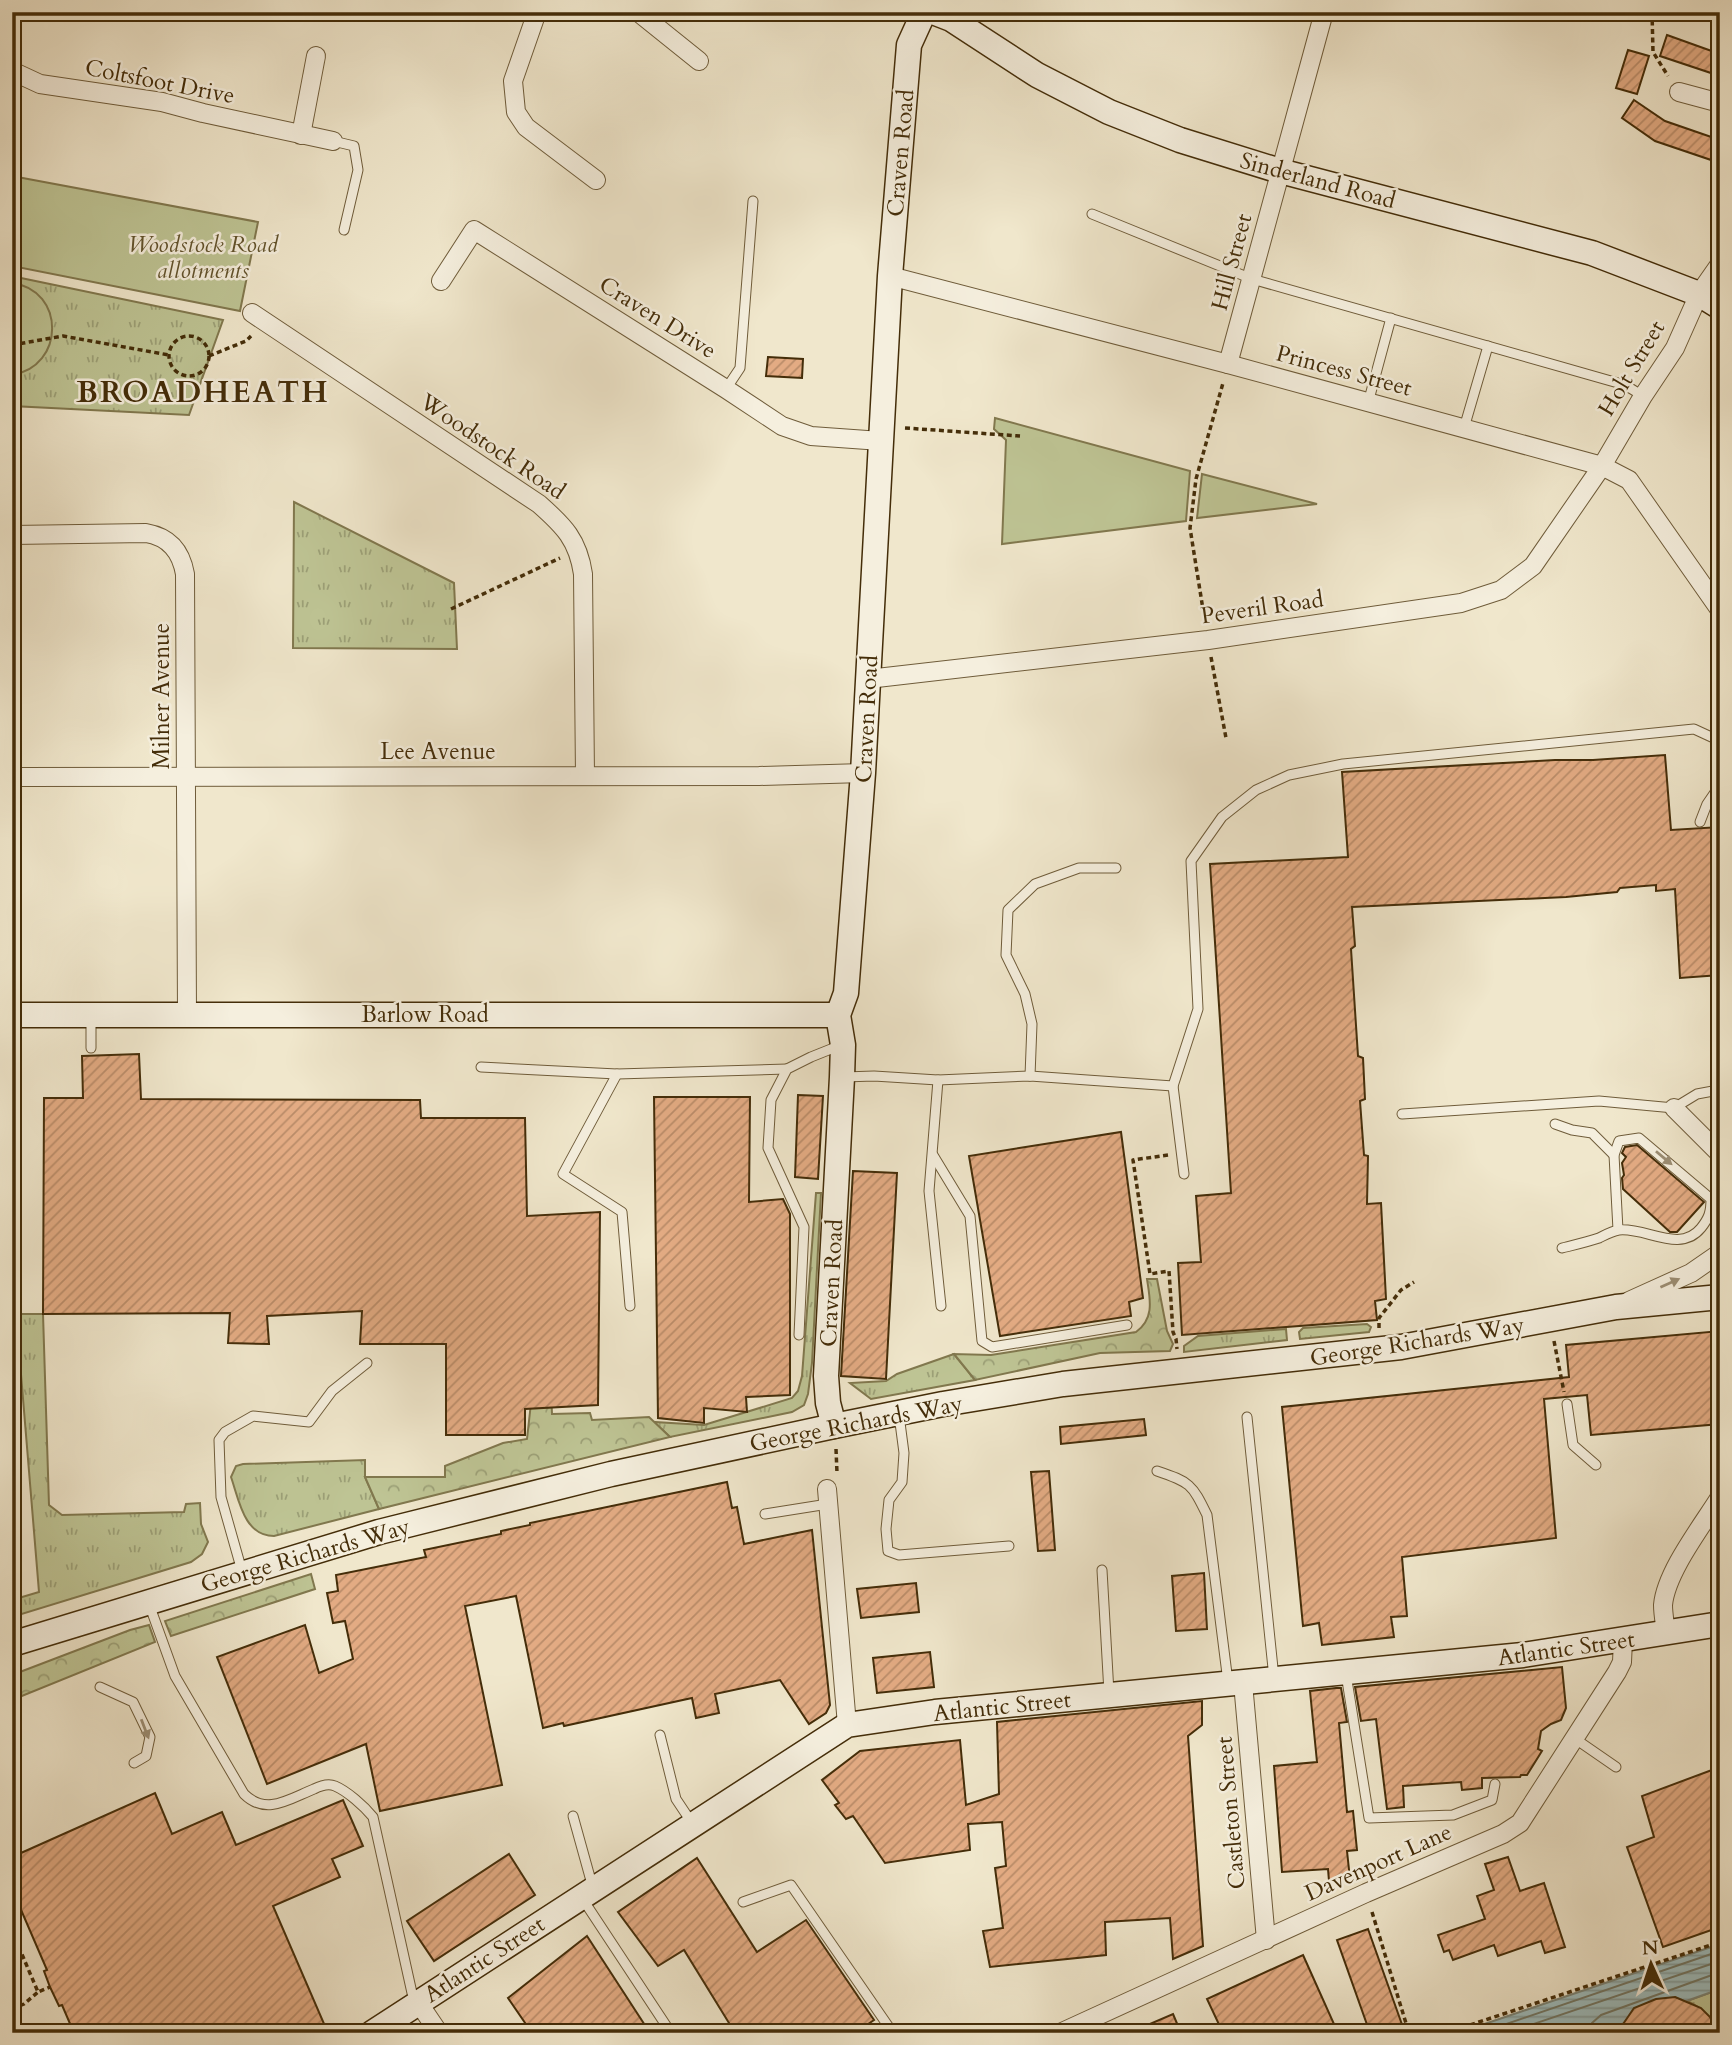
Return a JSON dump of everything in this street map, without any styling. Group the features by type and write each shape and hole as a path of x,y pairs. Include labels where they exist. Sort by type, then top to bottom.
{"street":[{"path":"537,12 513,81 516,112 526,127 596,180"},
{"path":"638,12 698,61"},
{"name":"Craven Road","path":"834,1426 825,1376 842,1077 843,1045 838,1015 846,993 863,773 890,276 909,45 924,12"},
{"name":"Sinderland Road","path":"933,12 951,19 1037,75 1109,112 1180,140 1280,171 1592,253 1710,301"},
{"name":"Hill Street","path":"1228,364 1324,12"},
{"path":"300,135 316,56"},
{"name":"Coltsfoot Drive","path":"12,71 40,84 162,102 333,141"},
{"path":"1679,92 1720,103"},
{"name":"Craven Drive","path":"440,281 474,230 782,426 811,436 881,434"},
{"name":"Holt Street","path":"1602,466 1643,396 1710,301 1720,264"},
{"name":"Princess Street","path":"890,276 1228,364 1602,466 1629,480 1720,610"},
{"name":"Woodstock Road","path":"259,318 539,504 557,519 574,541 583,574 584,776"},
{"name":"Peveril Road","path":"868,679 1208,640 1461,603 1501,590 1533,566 1602,466"},
{"name":"Milner Avenue","path":"12,534 146,533 156,535 173,546 183,564 187,1014"},
{"name":"Lee Avenue","path":"12,777 759,776 863,773"},
{"name":"Barlow Road","path":"12,1015 838,1015"},
{"path":"1674,1108 1720,1154"},
{"path":"1616,1307 1690,1273 1720,1252"},
{"name":"George Richards Way","path":"12,1644 379,1532 585,1480 834,1426 1063,1384 1380,1350 1450,1340 1616,1307 1720,1297"},
{"path":"828,1497 847,1725"},
{"path":"1666,1633 1663,1605 1667,1588 1676,1567 1720,1497"},
{"name":"Atlantic Street","path":"372,2033 847,1725 934,1712 1523,1655 1720,1624"},
{"name":"Davenport Lane","path":"1060,2033 1503,1834 1520,1823 1622,1661 1623,1640"},
{"name":"Castleton Street","path":"1236,1683 1266,1940"},
{"path":"418,2002 439,2033"}],"lane":[{"path":"333,141 354,146 358,170 344,230"},
{"path":"726,389 740,368 753,201"},
{"path":"1092,214 1252,279 1625,385 1643,396"},
{"path":"1368,403 1391,318"},
{"path":"1464,428 1488,345"},
{"path":"1184,1174 1173,1086 1198,1009 1191,861 1222,817 1256,790 1289,775 1343,764 1694,729 1720,741"},
{"path":"1700,822 1707,804 1720,785"},
{"path":"1030,1076 1032,1024 1025,995 1006,956 1008,910 1035,884 1079,869 1116,868"},
{"path":"91,1014 91,1048"},
{"path":"481,1067 617,1074 787,1069 843,1045"},
{"path":"787,1069 771,1100 768,1148 804,1227 799,1335"},
{"path":"617,1074 564,1174 622,1212 629,1307"},
{"path":"842,1077 938,1080 1030,1076 1173,1086"},
{"path":"938,1080 929,1191 941,1306"},
{"path":"1402,1114 1599,1101 1674,1108 1697,1094 1720,1092"},
{"path":"1555,1124 1592,1133 1614,1155"},
{"path":"1562,1248 1618,1230 1685,1239 1698,1233 1709,1219 1711,1199 1639,1138 1619,1141 1614,1155 1618,1230"},
{"path":"933,1156 970,1216 982,1341 992,1347 1127,1325"},
{"path":"243,1573 221,1497 219,1440 225,1432 253,1416 309,1422 331,1391 367,1363"},
{"path":"1567,1404 1573,1445 1596,1465"},
{"path":"899,1413 904,1463 902,1482 889,1500 886,1528 888,1551 899,1555 1009,1546"},
{"path":"1247,1417 1274,1680"},
{"path":"1157,1471 1183,1480 1196,1492 1207,1515 1236,1683"},
{"path":"765,1514 828,1497"},
{"path":"1102,1570 1109,1695"},
{"path":"148,1602 175,1676 244,1794 252,1802 263,1806 276,1804 323,1785 333,1784 373,1816 412,1993 418,2002"},
{"path":"1346,1672 1370,1818 1453,1815 1492,1800 1495,1784"},
{"path":"100,1687 134,1702 150,1737 146,1756 134,1763"},
{"path":"660,1735 676,1798 693,1824"},
{"path":"1574,1738 1616,1767"},
{"path":"573,1815 587,1892 671,2033"},
{"path":"743,1902 791,1885 893,2033"}],"path":[{"path":"1652,12 1653,52 1679,92"},
{"path":"209,356 246,341 259,318"},
{"path":"12,345 63,336 169,355"},
{"path":"187,336 205,343 209,356 201,373 188,376 176,372 169,355 174,342 187,336"},
{"path":"1226,738 1190,528 1196,479 1228,364"},
{"path":"881,434 1020,436"},
{"path":"451,609 578,549"},
{"path":"1173,1332 1169,1271 1150,1274 1133,1160 1181,1154"},
{"path":"1380,1350 1379,1318 1401,1290 1414,1282"},
{"path":"1550,1320 1567,1404"},
{"path":"828,1497 837,1479 834,1426"},
{"path":"1367,1893 1409,2033"},
{"path":"12,1931 38,1992"},
{"path":"1446,2033 1720,1942"},
{"path":"12,2009 50,1987"}],"green space":[{"name":"Woodstock Road allotments","path":"12,176 258,222 240,311 12,266"},
{"path":"21,278 223,320 189,415 12,406 12,345 50,314 37,296 18,284"},
{"path":"12,283 30,289 42,299 50,313 52,329 50,344 42,358 29,369 12,375"},
{"path":"995,418 1190,471 1186,521 1002,544 1006,440 994,429"},
{"path":"1202,474 1317,504 1197,518"},
{"path":"294,502 454,583 457,649 293,648"},
{"path":"816,1193 821,1193 812,1363 804,1405 792,1412 670,1437 654,1422 704,1425 792,1398 798,1391 802,1376"},
{"path":"1147,1279 1157,1279 1167,1331 1173,1344 1170,1351 1100,1353 975,1380 954,1354 991,1355 1136,1332 1149,1314"},
{"path":"16,1314 43,1314 49,1505 62,1515 184,1512 186,1504 200,1503 201,1524 208,1542 202,1554 191,1562 12,1617 12,1600 39,1592"},
{"path":"1367,1324 1371,1327 1369,1332 1300,1339 1299,1332 1303,1328"},
{"path":"1286,1329 1287,1340 1184,1352 1184,1346 1198,1336"},
{"path":"954,1354 975,1380 871,1399 850,1383 886,1381 897,1374"},
{"path":"551,1390 552,1414 590,1413 592,1420 649,1417 670,1437 379,1509 365,1477 445,1477 445,1466 503,1443 527,1439 531,1403"},
{"path":"365,1460 365,1477 379,1509 274,1536 256,1530 249,1523 240,1506 231,1477 236,1466 243,1464"},
{"path":"311,1574 315,1589 171,1636 165,1621"},
{"path":"149,1625 155,1642 12,1700 12,1675"},
{"path":"1720,1989 1718,2033 1706,2014 1687,2001"}],"water":[{"path":"1720,1944 1720,1989 1597,2033 1458,2033"}],"building":[{"path":"1667,35 1720,54 1720,76 1660,56"},
{"path":"1628,50 1649,56 1637,94 1616,88"},
{"path":"1634,100 1665,121 1720,140 1720,163 1655,141 1622,118"},
{"path":"768,357 803,359 802,378 766,376"},
{"path":"1665,755 1671,830 1720,827 1720,975 1680,978 1675,889 1656,891 1656,885 1566,897 1352,907 1355,946 1351,949 1358,1056 1363,1058 1365,1099 1360,1101 1364,1155 1368,1156 1367,1204 1381,1203 1386,1299 1375,1301 1377,1320 1182,1335 1178,1263 1201,1262 1196,1196 1231,1193 1210,864 1348,857 1342,772"},
{"path":"139,1054 141,1099 420,1100 421,1118 525,1118 527,1216 600,1212 598,1405 525,1409 525,1435 446,1435 446,1344 360,1344 362,1311 267,1316 269,1344 228,1343 230,1313 43,1314 44,1098 83,1098 82,1056"},
{"path":"798,1095 823,1096 818,1179 795,1177"},
{"path":"654,1097 750,1097 749,1202 783,1199 790,1214 790,1395 746,1397 747,1412 704,1408 704,1423 658,1418"},
{"path":"1121,1132 1143,1298 1129,1302 1131,1316 1000,1336 969,1156"},
{"path":"1637,1145 1704,1202 1677,1232 1670,1232 1623,1189 1622,1163 1626,1157 1622,1153 1625,1147"},
{"path":"853,1171 897,1173 886,1379 841,1376"},
{"path":"1720,1331 1720,1424 1591,1435 1587,1395 1544,1399 1556,1538 1402,1557 1407,1616 1391,1617 1394,1637 1322,1645 1319,1623 1303,1626 1282,1407 1569,1377 1566,1345"},
{"path":"1144,1419 1146,1435 1061,1444 1060,1427"},
{"path":"1049,1471 1055,1550 1038,1551 1031,1472"},
{"path":"727,1482 732,1508 737,1507 744,1544 812,1530 830,1705 826,1713 809,1724 780,1680 715,1694 719,1713 696,1718 692,1698 564,1726 563,1723 543,1728 516,1596 465,1606 502,1785 380,1811 366,1744 267,1784 217,1657 305,1625 319,1673 353,1659 345,1621 333,1623 327,1593 338,1591 336,1575 426,1557 424,1550 501,1534 501,1531 530,1523"},
{"path":"1204,1573 1207,1629 1176,1631 1172,1576"},
{"path":"916,1583 919,1612 861,1618 857,1589"},
{"path":"930,1652 934,1687 877,1693 873,1658"},
{"path":"1562,1667 1566,1708 1561,1720 1541,1731 1538,1749 1542,1751 1527,1775 1482,1778 1482,1788 1462,1790 1461,1782 1403,1786 1404,1807 1387,1809 1376,1719 1361,1721 1355,1687"},
{"path":"1341,1688 1347,1722 1339,1723 1347,1812 1353,1811 1357,1850 1347,1851 1350,1879 1329,1881 1328,1869 1282,1872 1274,1766 1317,1762 1310,1691"},
{"path":"1202,1701 1202,1725 1188,1736 1203,1946 1173,1959 1170,1918 1105,1922 1106,1955 990,1967 983,1931 1003,1928 995,1868 1006,1866 1002,1822 968,1824 970,1850 885,1863 853,1816 846,1819 835,1805 839,1803 822,1780 860,1751 960,1740 966,1805 999,1794 997,1722"},
{"path":"1720,1767 1720,1927 1663,1947 1627,1847 1654,1837 1642,1796"},
{"path":"155,1793 172,1834 222,1812 236,1845 343,1800 363,1846 332,1859 340,1877 273,1906 328,2033 74,2033 62,2005 59,2006 50,1987 44,1971 47,1970 12,1889 12,1857"},
{"path":"509,1854 535,1895 434,1961 407,1921"},
{"path":"1508,1857 1520,1891 1544,1883 1565,1947 1545,1953 1541,1941 1498,1956 1494,1945 1453,1960 1449,1950 1444,1952 1438,1935 1485,1919 1477,1896 1494,1890 1485,1864"},
{"path":"697,1858 757,1952 806,1920 874,2020 855,2033 717,2033 729,2023 684,1950 658,1966 618,1912"},
{"path":"1368,1929 1405,2033 1370,2033 1337,1940"},
{"path":"587,1936 650,2033 532,2033 508,1998"},
{"path":"1303,1955 1338,2033 1223,2033 1207,1999"},
{"path":"1675,1997 1701,2008 1710,2017 1718,2033 1617,2033 1634,2008 1656,1999"},
{"path":"1173,2014 1181,2033 1129,2033"}],"district":[{"name":"BROADHEATH","path":"203,392"}]}
